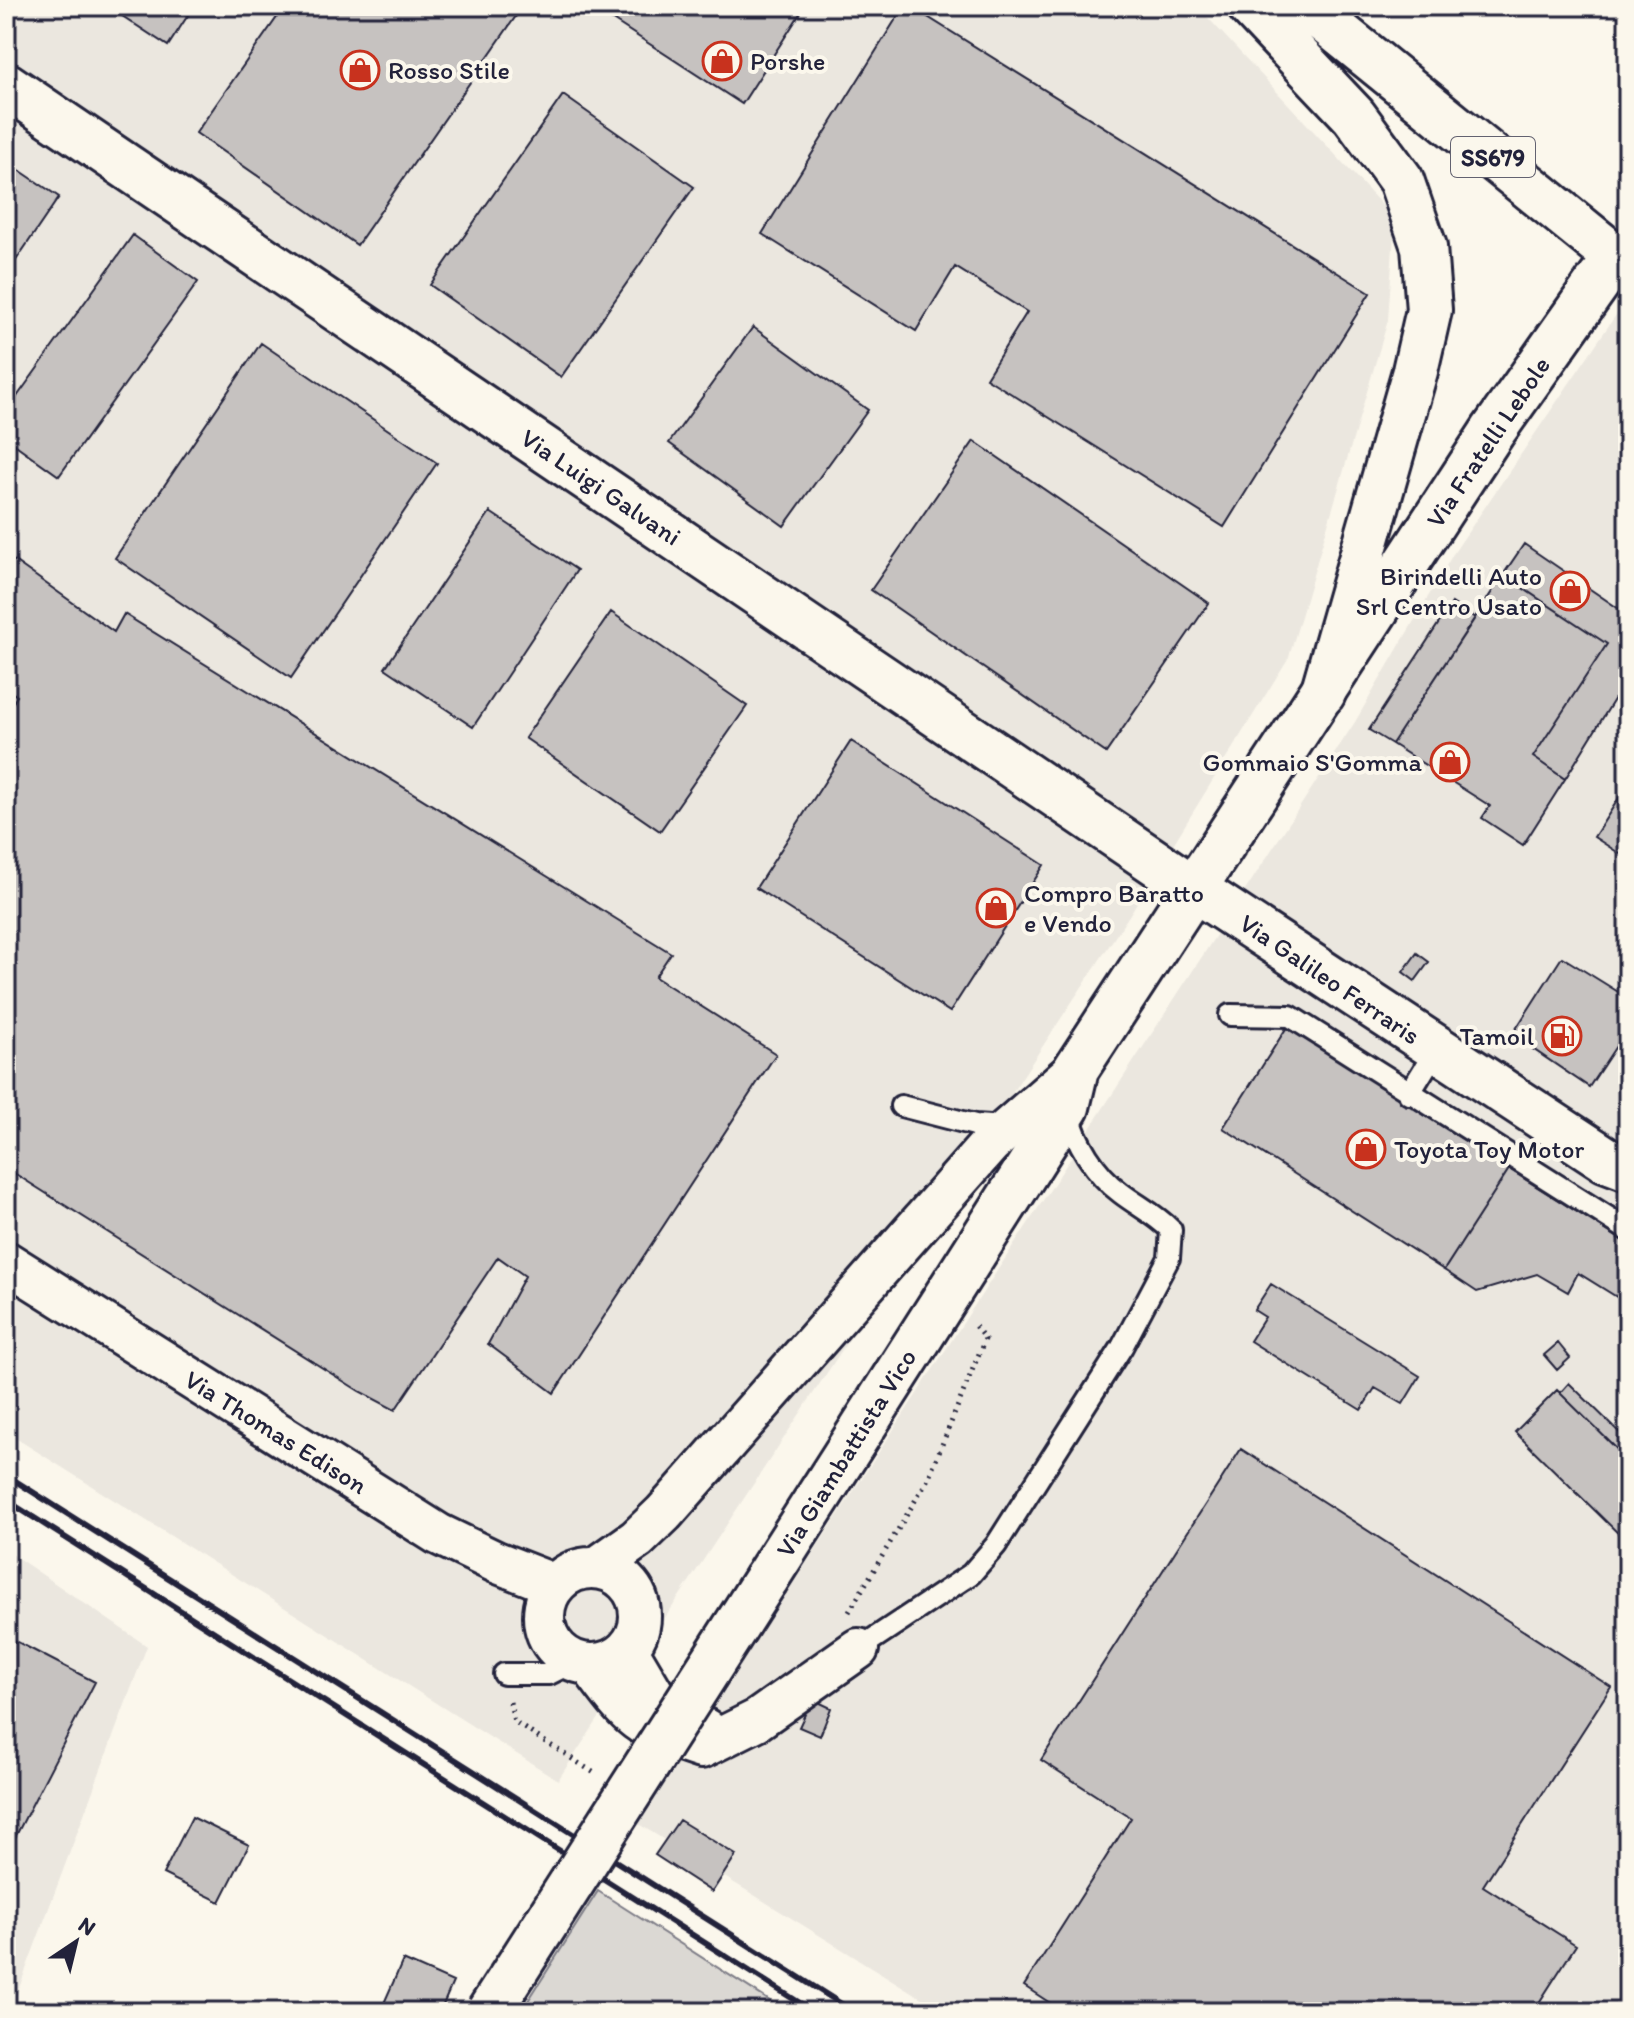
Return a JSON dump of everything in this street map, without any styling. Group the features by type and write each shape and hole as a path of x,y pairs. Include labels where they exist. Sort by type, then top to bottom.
{"street":[{"path":"1250,6 1354,116 1392,167 1401,180 1424,247 1429,310 1422,341 1323,693"},
{"name":"SS679","path":"1306,6 1358,47 1615,272"},
{"name":"Via Luigi Galvani","path":"6,85 1196,890"},
{"name":"Via Fratelli Lebole","path":"1196,890 1493,431 1615,272"},
{"name":"Via Galileo Ferraris","path":"1196,890 1282,944 1436,1050 1607,1160 1628,1168"},
{"name":"Via Giambattista Vico","path":"489,2012 766,1579 1196,890"},
{"path":"596,1568 637,1539 664,1513 979,1156 1009,1127 1072,1088"},
{"name":"Via Thomas Edison","path":"6,1262 438,1534 496,1562 555,1585"},
{"path":"438,1534 545,1628 551,1642 582,1663 627,1714 653,1732 701,1748 757,1720 858,1649"},
{"path":"545,1628 547,1598 555,1585 581,1569 596,1568 627,1581 641,1611 639,1628 627,1649 606,1663 582,1663"},
{"path":"627,1649 659,1703 698,1730 757,1720"}],"lane":[{"path":"1230,1015 1290,1016 1628,1230"},
{"path":"1409,1094 1436,1050"},
{"path":"858,1649 971,1574 996,1545 1122,1347 1169,1258 1171,1230 1154,1212 1119,1192 1075,1140 1072,1088"},
{"path":"901,1106 975,1125 1009,1127"},
{"path":"504,1674 549,1674 582,1663"}],"shaded area":[{"path":"6,6 1197,6 1395,219 1388,320 1289,657 1130,914 558,1780 6,1432"},
{"path":"1618,312 1628,321 1628,2012 944,2012 637,1823 1355,722 1453,554"},
{"path":"6,1550 147,1646 10,2012 6,2012"},
{"path":"598,1891 787,2012 521,2012"}],"building":[{"path":"107,6 194,6 168,46"},
{"name":"Rosso Stile","path":"285,6 523,6 357,245 196,133"},
{"name":"Porshe","path":"615,6 805,6 742,104 608,17"},
{"path":"904,6 910,6 1370,293 1224,527 986,378 1027,312 955,267 916,331 762,234"},
{"path":"563,95 694,187 561,377 430,285"},
{"path":"6,161 59,197 6,275"},
{"path":"133,235 198,282 59,476 6,438 6,412"},
{"path":"753,327 868,410 784,526 669,443"},
{"path":"261,343 437,463 291,678 115,558"},
{"path":"974,441 1209,603 1106,753 871,590"},
{"path":"490,512 577,570 473,727 385,668"},
{"path":"1524,544 1628,615 1628,677 1565,779 1533,757 1607,644 1503,575"},
{"path":"6,555 114,632 124,614 671,953 655,977 776,1054 554,1393 488,1344 525,1276 498,1257 395,1410 359,1391 6,1168 6,714 17,696 6,688"},
{"path":"1503,575 1607,644 1533,757 1565,779 1523,845 1482,818 1490,806 1392,744"},
{"path":"1452,603 1475,618 1392,744 1369,730"},
{"path":"611,612 747,706 660,831 525,738"},
{"path":"851,741 1044,865 950,1012 756,888"},
{"path":"1628,784 1628,859 1594,837"},
{"path":"1417,953 1429,962 1415,981 1403,972"},
{"path":"1562,957 1628,998 1628,1028 1589,1087 1512,1035"},
{"name":"Toyota Toy Motor","path":"1287,1027 1509,1169 1444,1270 1223,1128"},
{"path":"1509,1169 1628,1244 1628,1304 1578,1273 1568,1292 1537,1274 1477,1292 1444,1270"},
{"path":"1271,1284 1420,1376 1403,1404 1375,1388 1361,1410 1250,1341 1265,1317 1254,1310"},
{"path":"1558,1343 1570,1358 1557,1370 1544,1355"},
{"path":"1569,1383 1628,1441 1628,1460 1560,1393"},
{"path":"1557,1390 1628,1460 1628,1543 1515,1432"},
{"path":"1241,1449 1611,1687 1483,1886 1576,1945 1533,2012 1064,2012 1024,1986 1131,1818 1041,1760"},
{"path":"6,1636 95,1682 6,1855"},
{"path":"812,1699 831,1708 820,1736 799,1727"},
{"path":"192,1817 249,1845 220,1902 163,1874"},
{"path":"679,1820 736,1855 712,1892 655,1855"},
{"path":"403,1960 453,1982 440,2012 381,2010"},
{"path":"171,2003 187,2012 166,2012"}],"railway":[{"path":"6,1475 854,2012"},
{"path":"6,1500 814,2012"}],"place":[{"name":"Porshe","path":"722,61"},
{"name":"Rosso Stile","path":"360,70"},
{"name":"Birindelli Auto Srl Centro Usato","path":"1570,591"},
{"name":"Gommaio S'Gomma","path":"1450,762"},
{"name":"Compro Baratto e Vendo","path":"996,908"},
{"name":"Tamoil","path":"1562,1036"},
{"name":"Toyota Toy Motor","path":"1366,1149"}]}
